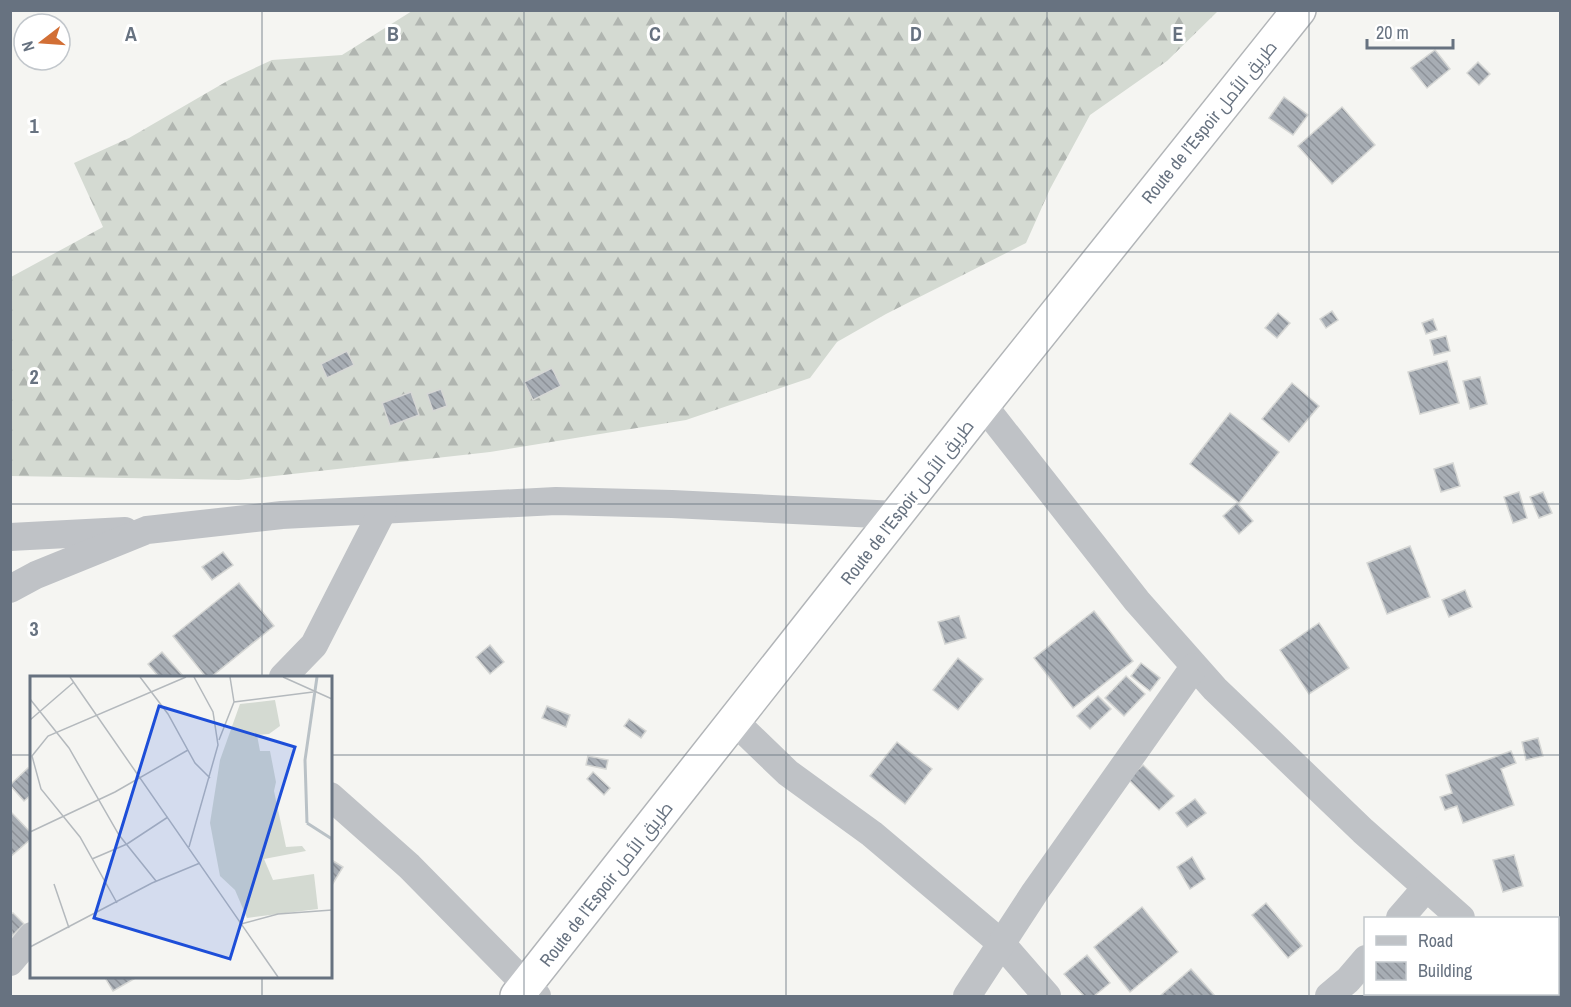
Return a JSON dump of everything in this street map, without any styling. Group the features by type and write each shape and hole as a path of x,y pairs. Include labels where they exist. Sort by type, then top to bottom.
{"highway":[{"name":"Route de l’Espoir طريق الأمل","path":"527,993 734,721 1299,10"}],"street":[{"path":"983,405 1137,601 1194,667 1363,831 1460,917"},
{"path":"10,537 147,530 282,515 556,501 897,514"},
{"path":"284,676 314,645 383,510"},
{"path":"10,589 36,575 147,530"},
{"path":"967,996 1035,892 1194,667"},
{"path":"734,721 788,772 872,834 1001,943 1047,996"},
{"path":"332,798 409,866 527,993"},
{"path":"1401,917 1426,888"},
{"path":"10,962 30,938"},
{"path":"1329,996 1348,980 1364,960"}],"green space":[{"path":"412,11 1218,11 1167,61 1090,115 1050,189 1026,243 886,314 837,342 810,378 686,420 490,452 239,480 11,476 11,277 103,227 74,163 129,138 229,80 272,60 342,55"}],"building":[{"path":"1435,50 1450,69 1427,88 1411,68"},
{"path":"1478,62 1490,74 1479,85 1467,73"},
{"path":"1284,97 1308,115 1293,135 1269,118"},
{"path":"1342,107 1375,145 1332,184 1298,146"},
{"path":"1332,311 1338,320 1326,328 1320,319"},
{"path":"1278,313 1290,323 1277,338 1265,328"},
{"path":"1433,319 1437,330 1426,334 1422,323"},
{"path":"1446,336 1450,351 1434,355 1430,340"},
{"path":"347,351 354,365 327,378 321,364"},
{"path":"1447,361 1459,403 1420,414 1408,372"},
{"path":"552,368 561,386 533,400 524,382"},
{"path":"1480,377 1487,404 1470,409 1463,381"},
{"path":"1292,383 1319,406 1289,442 1262,419"},
{"path":"441,389 447,406 433,411 427,394"},
{"path":"411,392 419,415 390,426 382,403"},
{"path":"1230,413 1279,452 1239,503 1190,464"},
{"path":"1453,463 1460,486 1441,492 1434,469"},
{"path":"1519,492 1527,518 1513,523 1504,497"},
{"path":"1543,492 1552,513 1539,518 1530,497"},
{"path":"1237,503 1253,521 1239,534 1223,516"},
{"path":"1410,546 1430,597 1387,614 1367,563"},
{"path":"223,552 233,565 212,580 202,567"},
{"path":"239,583 274,626 212,676 205,676 173,636"},
{"path":"1465,590 1472,607 1449,617 1442,600"},
{"path":"1094,611 1133,661 1073,708 1034,658"},
{"path":"959,616 966,638 945,644 938,622"},
{"path":"1319,623 1349,668 1309,694 1280,650"},
{"path":"490,645 504,662 490,674 476,657"},
{"path":"162,652 183,676 158,676 148,664"},
{"path":"958,658 983,679 958,710 933,690"},
{"path":"1141,663 1160,678 1150,691 1131,676"},
{"path":"1126,676 1145,694 1124,716 1105,698"},
{"path":"1098,696 1111,709 1090,729 1077,716"},
{"path":"547,706 570,715 566,727 542,718"},
{"path":"629,719 646,731 641,738 624,726"},
{"path":"1538,738 1543,756 1526,760 1522,742"},
{"path":"897,742 932,769 905,804 870,776"},
{"path":"1511,751 1516,763 1501,769 1514,805 1463,823 1457,806 1445,810 1440,797 1452,793 1446,775"},
{"path":"588,756 608,760 606,769 586,765"},
{"path":"1143,765 1174,796 1159,810 1128,779"},
{"path":"28,768 30,770 30,796 24,801 10,785"},
{"path":"593,772 610,788 604,795 587,779"},
{"path":"1195,799 1206,813 1187,827 1176,813"},
{"path":"10,811 30,832 30,840 10,857"},
{"path":"1514,855 1523,886 1503,892 1493,860"},
{"path":"1192,857 1205,879 1190,889 1177,867"},
{"path":"332,860 343,867 332,885"},
{"path":"1266,903 1302,946 1288,958 1252,915"},
{"path":"1142,907 1178,952 1130,992 1094,947"},
{"path":"13,913 24,924 12,936 10,915"},
{"path":"1087,955 1110,983 1094,996 1084,996 1064,974"},
{"path":"1191,969 1215,996 1160,996"},
{"path":"105,977 137,977 113,991"}]}
